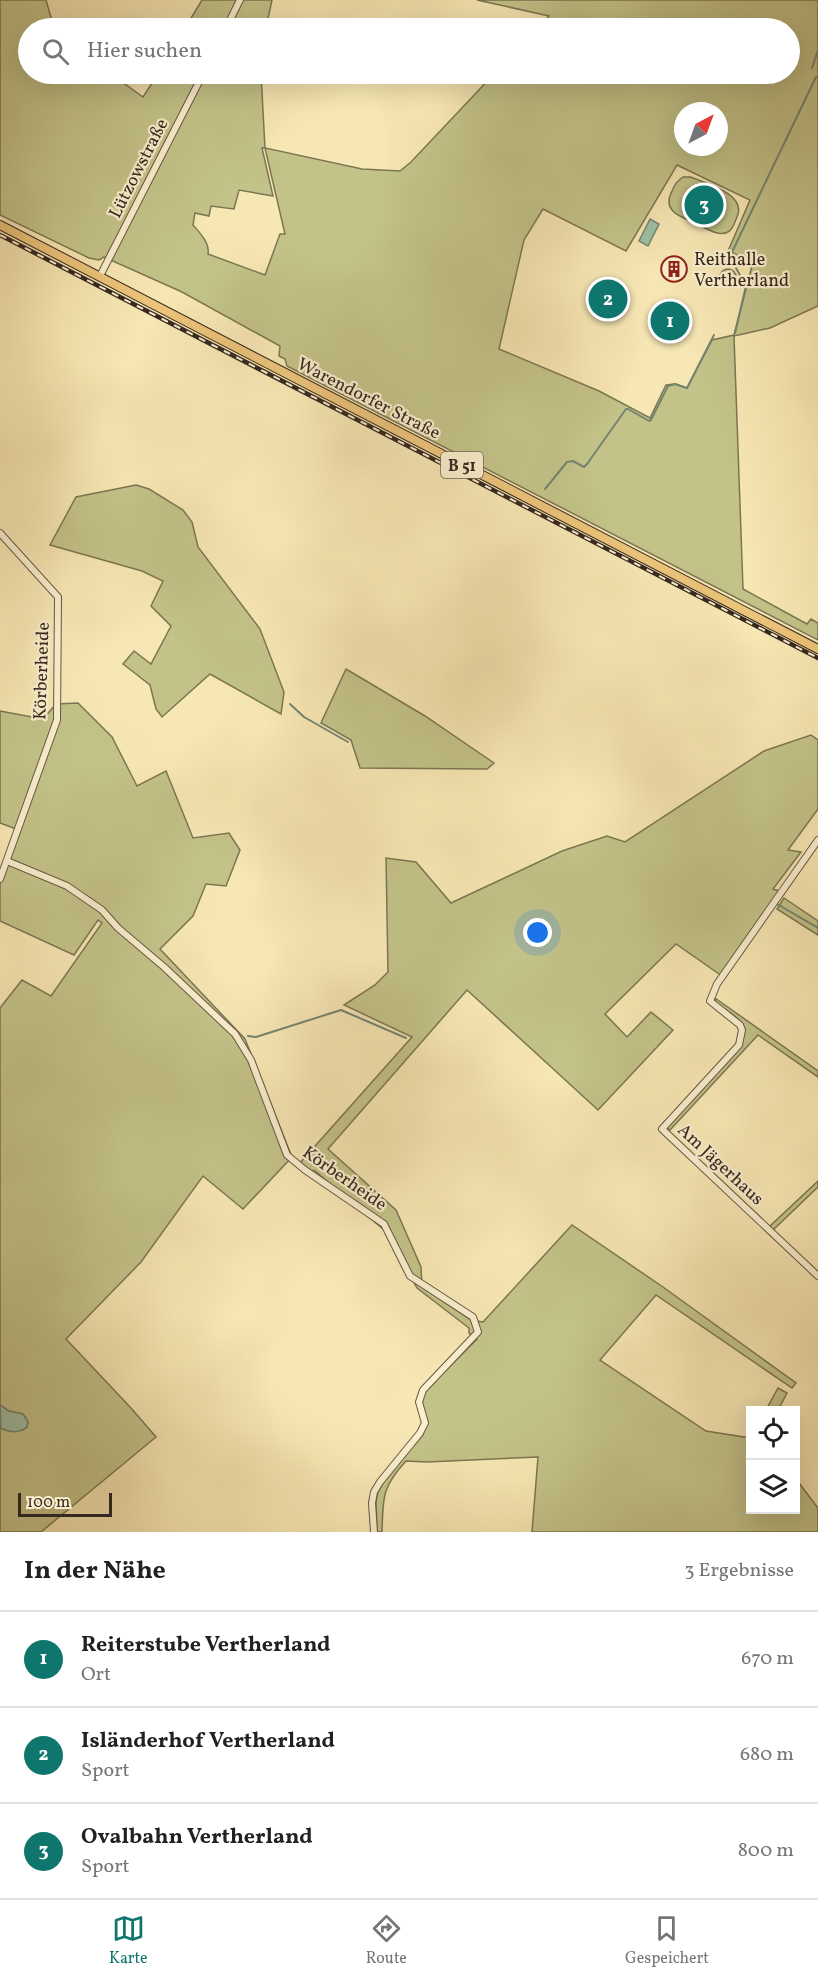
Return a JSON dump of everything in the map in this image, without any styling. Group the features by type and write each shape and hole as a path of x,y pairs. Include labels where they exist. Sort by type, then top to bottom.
{"main road":[{"name":"Warendorfer Straße","path":"0,225 818,649"}],"street":[{"path":"231,18 240,0"},
{"name":"Lützowstraße","path":"100,276 198,84"},
{"name":"Körberheide","path":"0,533 58,597 57,720 0,879"},
{"name":"Am Jägerhaus","path":"818,840 717,984 710,1001 740,1025 742,1030 739,1045 662,1129 818,1276"},
{"name":"Körberheide","path":"7,861 67,886 102,910 118,928 235,1034 251,1060 287,1155 384,1224 410,1276 473,1317 478,1332 423,1390 419,1402 424,1423 420,1433 374,1492 372,1503 374,1532"}],"shaded area":[{"path":"0,0 46,0 51,18 18,18 18,84 125,84 143,97 151,84 262,84 265,148 362,169 400,171 485,84 800,84 800,18 547,18 549,16 477,0 818,0 818,306 770,328 734,336 743,589 807,624 811,619 818,623 818,640 287,366 285,359 279,356 280,346 182,292 104,257 99,260 89,258 0,215","holes":["262,148 265,148 285,234 280,234 265,275 208,254 206,242 193,225 195,213 209,216 211,206 234,209 239,190 273,196","677,165 750,200 728,251 753,262 734,335 712,340 687,388 675,384 666,385 650,418 599,391 499,349 524,240 543,209 626,251"]},
{"path":"202,0 272,0 268,18 191,18"},
{"path":"683,177 691,177 731,196 739,209 730,231 720,233 712,231 680,216 671,209 669,198 675,185"},
{"path":"650,219 659,224 648,246 639,241"},
{"path":"725,269 731,269 736,277 734,283 725,285 720,280 720,274"},
{"path":"136,485 149,489 183,510 192,522 198,547 260,629 284,692 281,714 210,674 162,717 156,709 150,685 123,664 134,651 151,664 171,626 151,606 163,581 142,571 50,545 76,497"},
{"path":"346,669 425,716 494,763 487,769 360,768 351,740 321,723"},
{"path":"78,703 112,737 137,786 166,771 193,838 229,833 240,850 226,886 206,884 193,916 160,949 245,1039 292,1157 243,1209 203,1176 141,1262 66,1339 156,1437 41,1532 0,1532 0,1426 23,1430 27,1427 28,1422 23,1414 9,1411 0,1405 0,1008 22,980 51,996 102,923 98,920 74,955 0,921 0,884 16,829 0,823 0,711 43,719 56,704"},
{"path":"811,735 818,740 818,809 788,850 801,852 773,889 779,891 722,976 676,944 605,1014 627,1037 651,1012 673,1030 598,1110 467,990 328,1149 396,1210 421,1267 422,1287 471,1320 483,1322 572,1225 796,1383 792,1388 656,1295 600,1360 706,1431 746,1437 746,1514 800,1514 800,1484 818,1508 818,1532 532,1532 538,1457 406,1461 392,1478 385,1493 382,1532 377,1532 378,1492 387,1476 422,1436 427,1424 422,1403 425,1391 477,1339 469,1333 469,1328 417,1288 384,1230 315,1171 308,1170 300,1163 412,1037 344,1005 375,985 388,972 386,858 416,862 451,903 562,851 607,836 625,842 764,751"},
{"path":"784,898 818,921 818,935 777,909"},
{"path":"715,998 818,1071 818,1077 758,1035 670,1130 667,1128 670,1121 739,1047 743,1038 744,1031 740,1021 716,1003"},
{"path":"818,1181 818,1187 773,1230 769,1227"},
{"path":"778,1388 787,1393 780,1406 768,1406"},
{"path":"0,1405 9,1411 23,1414 28,1422 27,1427 14,1432 1,1428"}],"waterway":[{"path":"812,68 818,50"},
{"path":"732,252 816,77"},
{"path":"735,333 746,286 736,268"},
{"path":"545,489 567,462 573,461 584,467 626,409 649,421 668,386 675,384 687,388 714,335"},
{"path":"290,704 304,717 348,742"},
{"path":"777,904 818,928"},
{"path":"248,1036 256,1037 341,1010 406,1038"}],"railway":[{"path":"0,235 818,658"}],"place":[{"name":"Ovalbahn Vertherland","path":"704,205"},
{"name":"Reithalle Vertherland","path":"674,269"},
{"name":"Isländerhof Vertherland","path":"608,299"},
{"name":"Reiterstube Vertherland","path":"670,321"}]}
